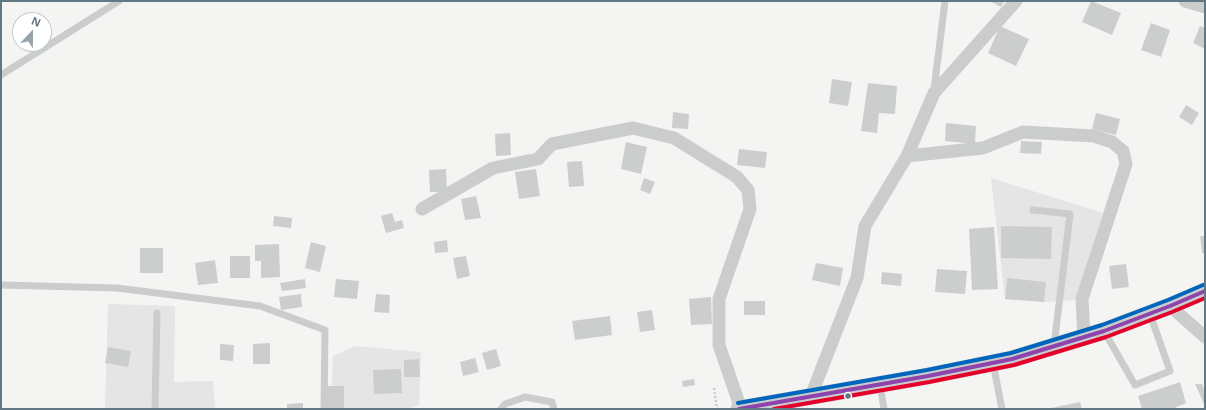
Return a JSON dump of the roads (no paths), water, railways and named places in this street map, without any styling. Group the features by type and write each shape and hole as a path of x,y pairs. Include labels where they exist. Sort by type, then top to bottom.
{"street":[{"path":"811,396 857,278 865,226 907,156 934,92 1016,1"},
{"path":"1185,1 1205,7"},
{"path":"422,209 493,168 538,159 552,144 632,128 674,138 737,177 748,190 750,209 719,299 719,345 740,409 775,406 811,396 880,385 993,363 1104,331 1205,291"},
{"path":"907,156 983,148 1022,132 1094,136 1112,142 1123,151 1126,164 1082,299 1084,337"},
{"path":"1170,306 1205,337"}],"lane":[{"path":"1,75 119,1"},
{"path":"934,92 945,1"},
{"path":"1033,210 1070,214 1054,346"},
{"path":"1,285 117,288 260,306 325,330 324,409"},
{"path":"155,409 157,313"},
{"path":"1104,331 1135,385 1170,371 1150,314"},
{"path":"993,363 1002,409"},
{"path":"880,385 884,409"},
{"path":"501,409 505,404 525,398 552,402 554,409"}]}
